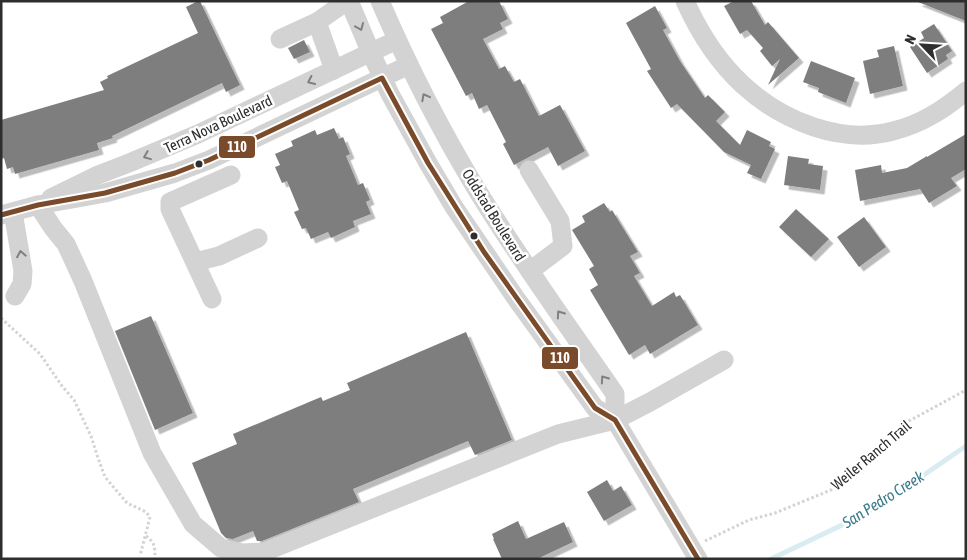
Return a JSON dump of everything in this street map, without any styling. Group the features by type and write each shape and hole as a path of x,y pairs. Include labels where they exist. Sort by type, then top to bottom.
{"street":[{"path":"280,39 317,22 348,1"},
{"name":"Oddstad Boulevard","path":"348,1 382,78 445,191 515,297 594,408 615,420 695,553"},
{"name":"Oddstad Boulevard","path":"380,1 409,65 454,151 477,190 615,394 615,420"},
{"path":"685,1 709,46 743,86 787,116 813,127 841,134 868,135 893,132 919,122 944,109 966,91"},
{"path":"317,22 334,70"},
{"name":"Terra Nova Boulevard","path":"38,204 75,185 163,150 397,40"},
{"name":"Terra Nova Boulevard","path":"7,213 38,204 105,193 175,173 209,160 409,65"},
{"path":"515,297 535,278 563,246 560,221 529,170"},
{"path":"212,298 170,208 170,202 231,174"},
{"path":"38,204 66,244 83,281 152,453 193,524 221,548 242,553 264,552 558,434 615,420 724,360"},
{"path":"7,213 24,271 22,284 15,296"},
{"path":"194,262 219,256 258,238"}],"path":[{"path":"1,318 40,354 74,400 91,436 105,477 127,503 139,508 150,516 140,556"},
{"name":"Weiler Ranch Trail","path":"695,553 749,520 775,513 831,490 909,421 966,390"},
{"path":"146,536 152,541 154,546 155,559"}],"building":[{"path":"200,1 240,85 226,92 222,83 112,136 113,138 97,143 99,150 15,174 13,167 7,169 4,158 1,159 1,120 104,90 100,82 108,78 107,76 198,33 186,7"},
{"path":"469,1 499,1 508,19 500,23 503,29 483,39 499,69 505,66 514,82 520,79 539,116 560,105 585,151 558,166 548,147 514,165 503,144 506,142 487,105 479,109 472,93 466,96 431,29 443,23 440,17"},
{"path":"734,1 751,1 765,25 768,22 799,58 768,85 780,59 772,66 760,51 763,48 747,30 740,34 724,6"},
{"path":"966,1 966,21 918,2"},
{"path":"655,6 667,28 663,30 680,61 705,98 708,95 725,112 716,121 740,145 747,130 771,142 769,146 775,149 761,179 747,173 751,165 724,152 677,104 671,108 647,71 651,69 626,23"},
{"path":"934,24 952,51 946,55 948,59 927,73 910,47 924,38 921,32"},
{"path":"304,40 310,52 294,59 288,48"},
{"path":"894,46 903,86 870,94 863,61 879,57 877,50"},
{"path":"811,61 855,78 846,103 818,92 819,88 803,82"},
{"path":"334,128 339,139 343,137 350,154 346,156 358,185 363,183 370,200 366,202 371,214 353,221 355,227 331,238 328,232 311,239 306,228 302,229 294,212 299,210 287,181 282,183 275,167 280,165 275,154 293,146 291,141 315,130 317,135"},
{"path":"966,134 966,169 951,178 957,186 929,203 920,189 860,201 855,170 881,165 882,173 907,168"},
{"path":"788,156 809,159 808,164 823,166 820,190 784,185"},
{"path":"604,203 610,212 612,210 638,252 630,256 640,273 634,276 652,306 674,292 676,297 680,295 698,325 650,354 645,345 629,355 590,290 598,285 589,269 594,266 572,230 585,222 582,216"},
{"path":"796,209 829,239 811,257 779,227"},
{"path":"864,217 886,247 859,267 837,237"},
{"path":"151,316 193,413 155,430 115,331"},
{"path":"466,332 512,440 475,455 468,441 353,489 359,502 262,541 257,541 253,531 233,539 226,538 221,533 192,463 237,444 233,434 321,397 323,401 350,390 347,383"},
{"path":"607,480 613,491 621,486 632,505 604,521 587,492"},
{"path":"518,521 526,539 564,522 573,542 537,559 502,559 492,534"}],"waterway":[{"name":"San Pedro Creek","path":"771,559 863,515 966,446"}],"transit line":[{"name":"110","path":"1,215 38,205 105,193 175,173 209,160 382,78 428,163 484,252 595,408 615,420 698,559"}]}
